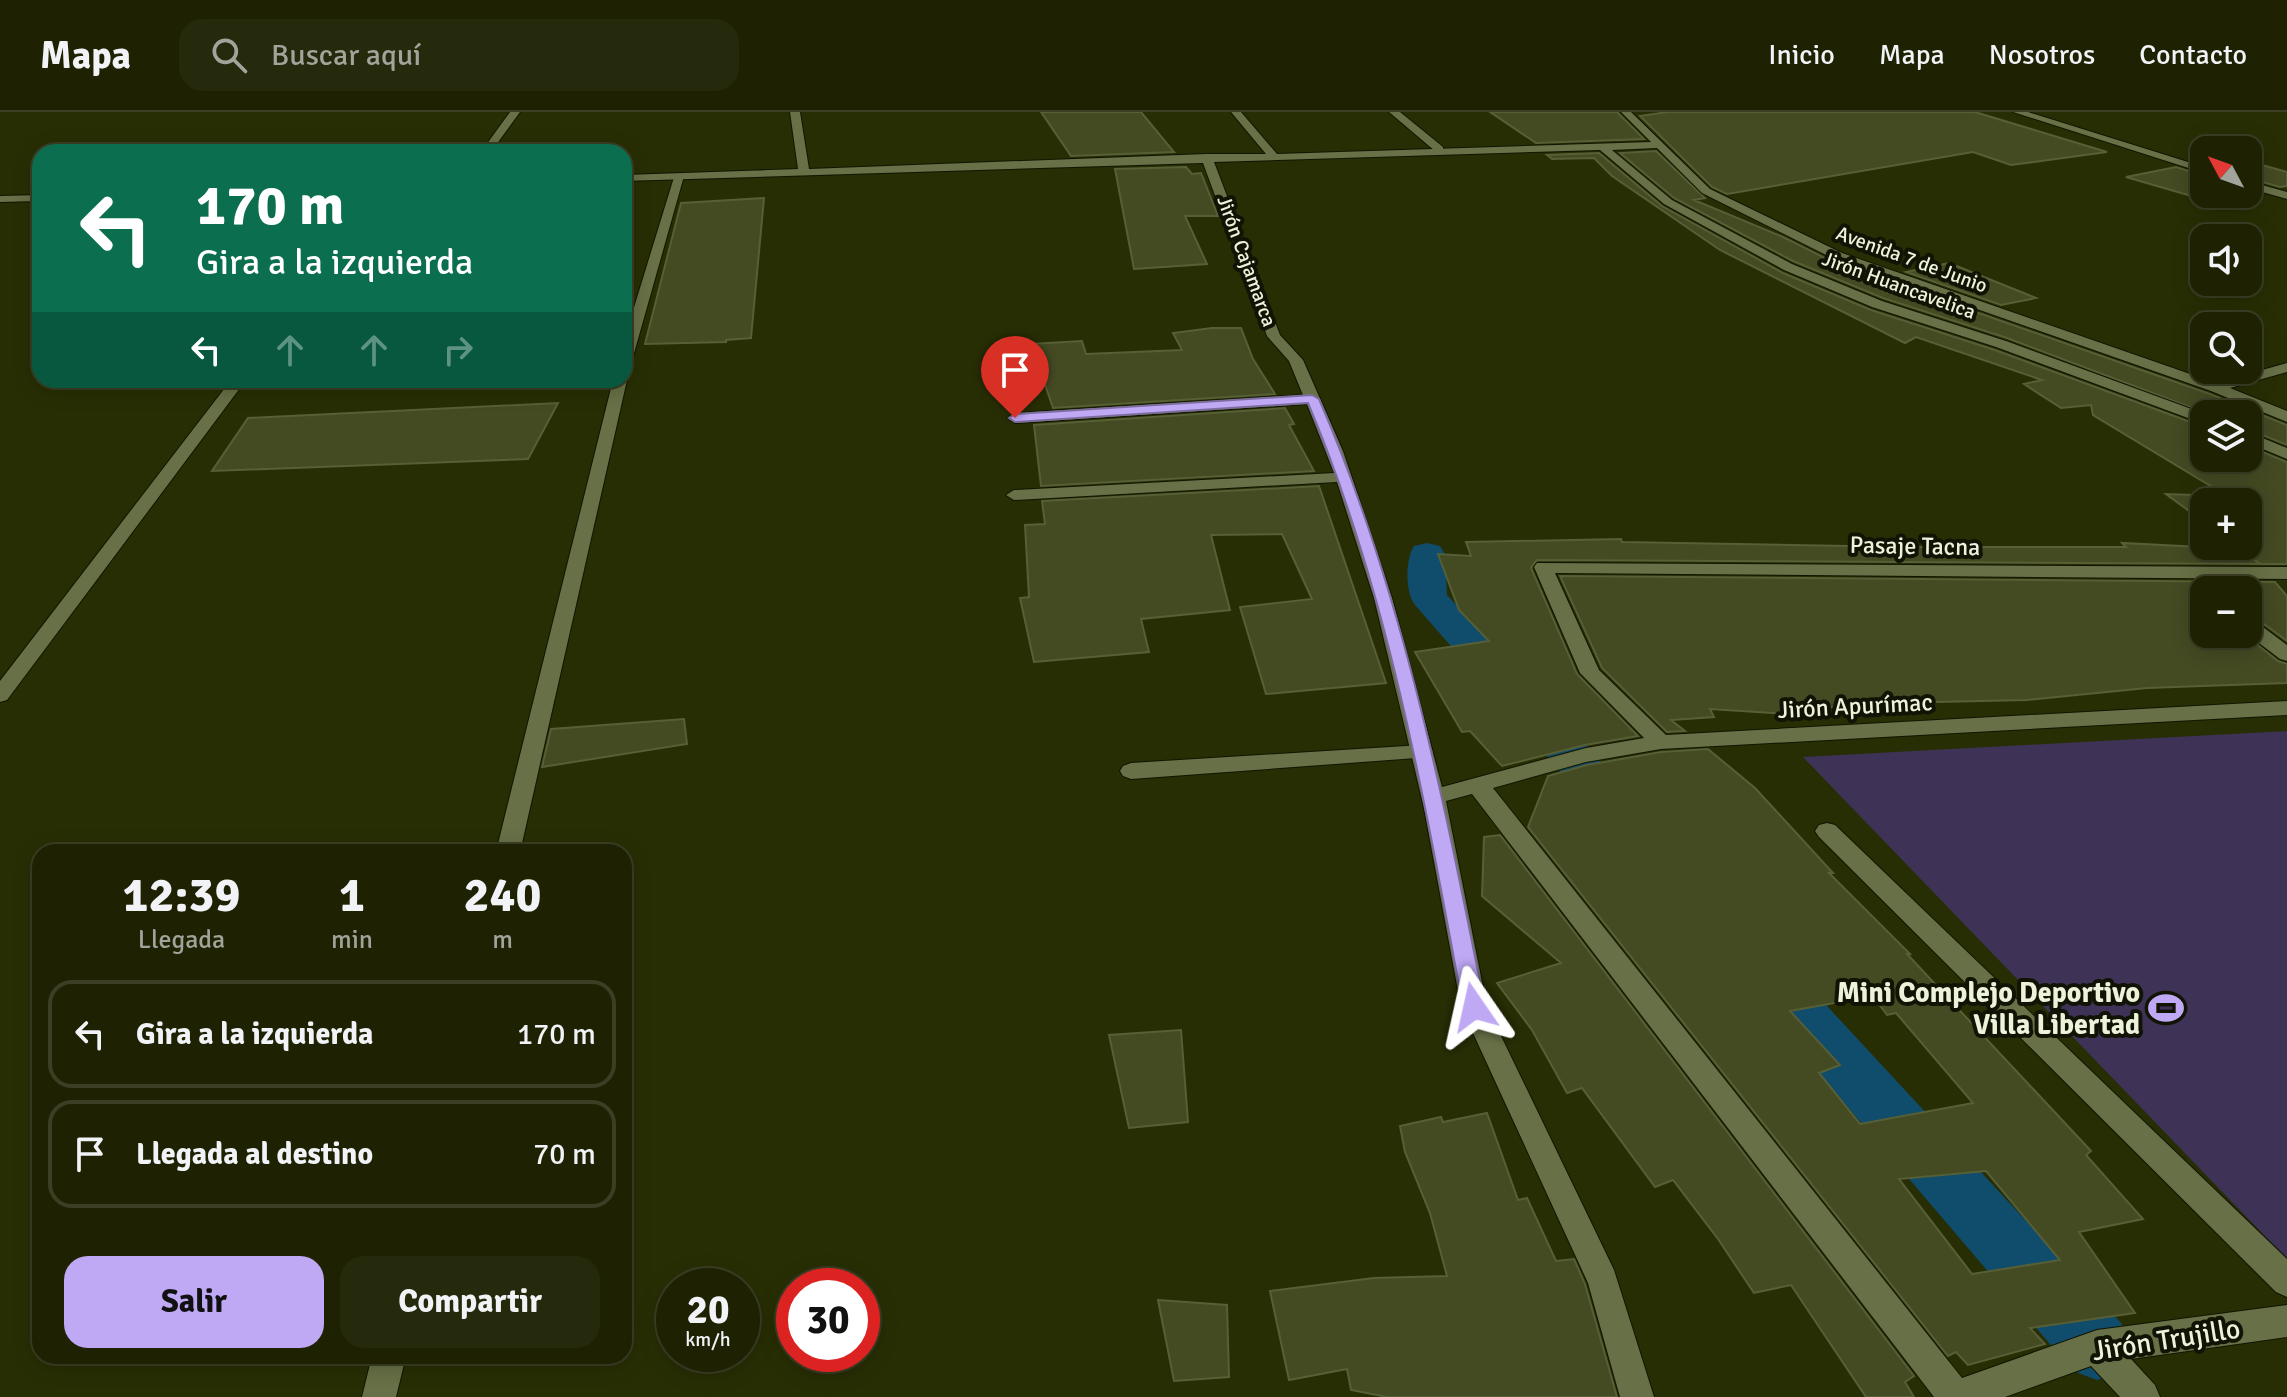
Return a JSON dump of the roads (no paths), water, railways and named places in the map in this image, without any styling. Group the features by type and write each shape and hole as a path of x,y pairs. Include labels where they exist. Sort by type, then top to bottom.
{"street":[{"path":"492,144 515,112"},
{"path":"795,112 804,171"},
{"path":"1236,112 1272,155"},
{"path":"1394,112 1439,149"},
{"name":"Avenida 7 de Junio","path":"1626,112 1706,191 1838,256 2216,388 2287,417"},
{"path":"2018,112 2190,166"},
{"path":"632,178 1439,149 1658,145"},
{"name":"Jirón Huancavelica","path":"1602,146 1668,202 1788,267 1877,304 2001,344 2190,414"},
{"name":"Jirón Cajamarca","path":"1206,157 1274,336 1296,360 1312,399 1343,477 1383,598 1433,797 1474,1007 1603,1281 1637,1397"},
{"path":"632,337 679,176"},
{"path":"2262,188 2287,196"},
{"path":"0,199 32,198"},
{"path":"2216,388 2287,367"},
{"path":"0,695 233,388"},
{"path":"510,844 618,388"},
{"path":"1015,418 1312,399"},
{"path":"2262,443 2287,454"},
{"path":"1014,495 1343,477"},
{"name":"Pasaje Tacna","path":"1661,742 1590,673 1543,567 2287,573"},
{"path":"2178,572 2190,581"},
{"path":"2262,636 2287,655"},
{"name":"Jirón Apurímac","path":"1433,797 1586,755 1661,742 2287,708"},
{"path":"1131,771 1422,752"},
{"path":"1477,784 1956,1397"},
{"path":"1827,831 2287,1281"},
{"name":"Jirón Trujillo","path":"1956,1397 2097,1347 2287,1321"},
{"path":"2097,1347 2143,1397"},
{"path":"379,1397 387,1364"}],"waterway":[{"path":"1427,554 1428,597 1609,798"},
{"path":"1758,966 2097,1347"}],"place":[{"name":"Mini Complejo Deportivo Villa Libertad","path":"2166,1008"}]}
